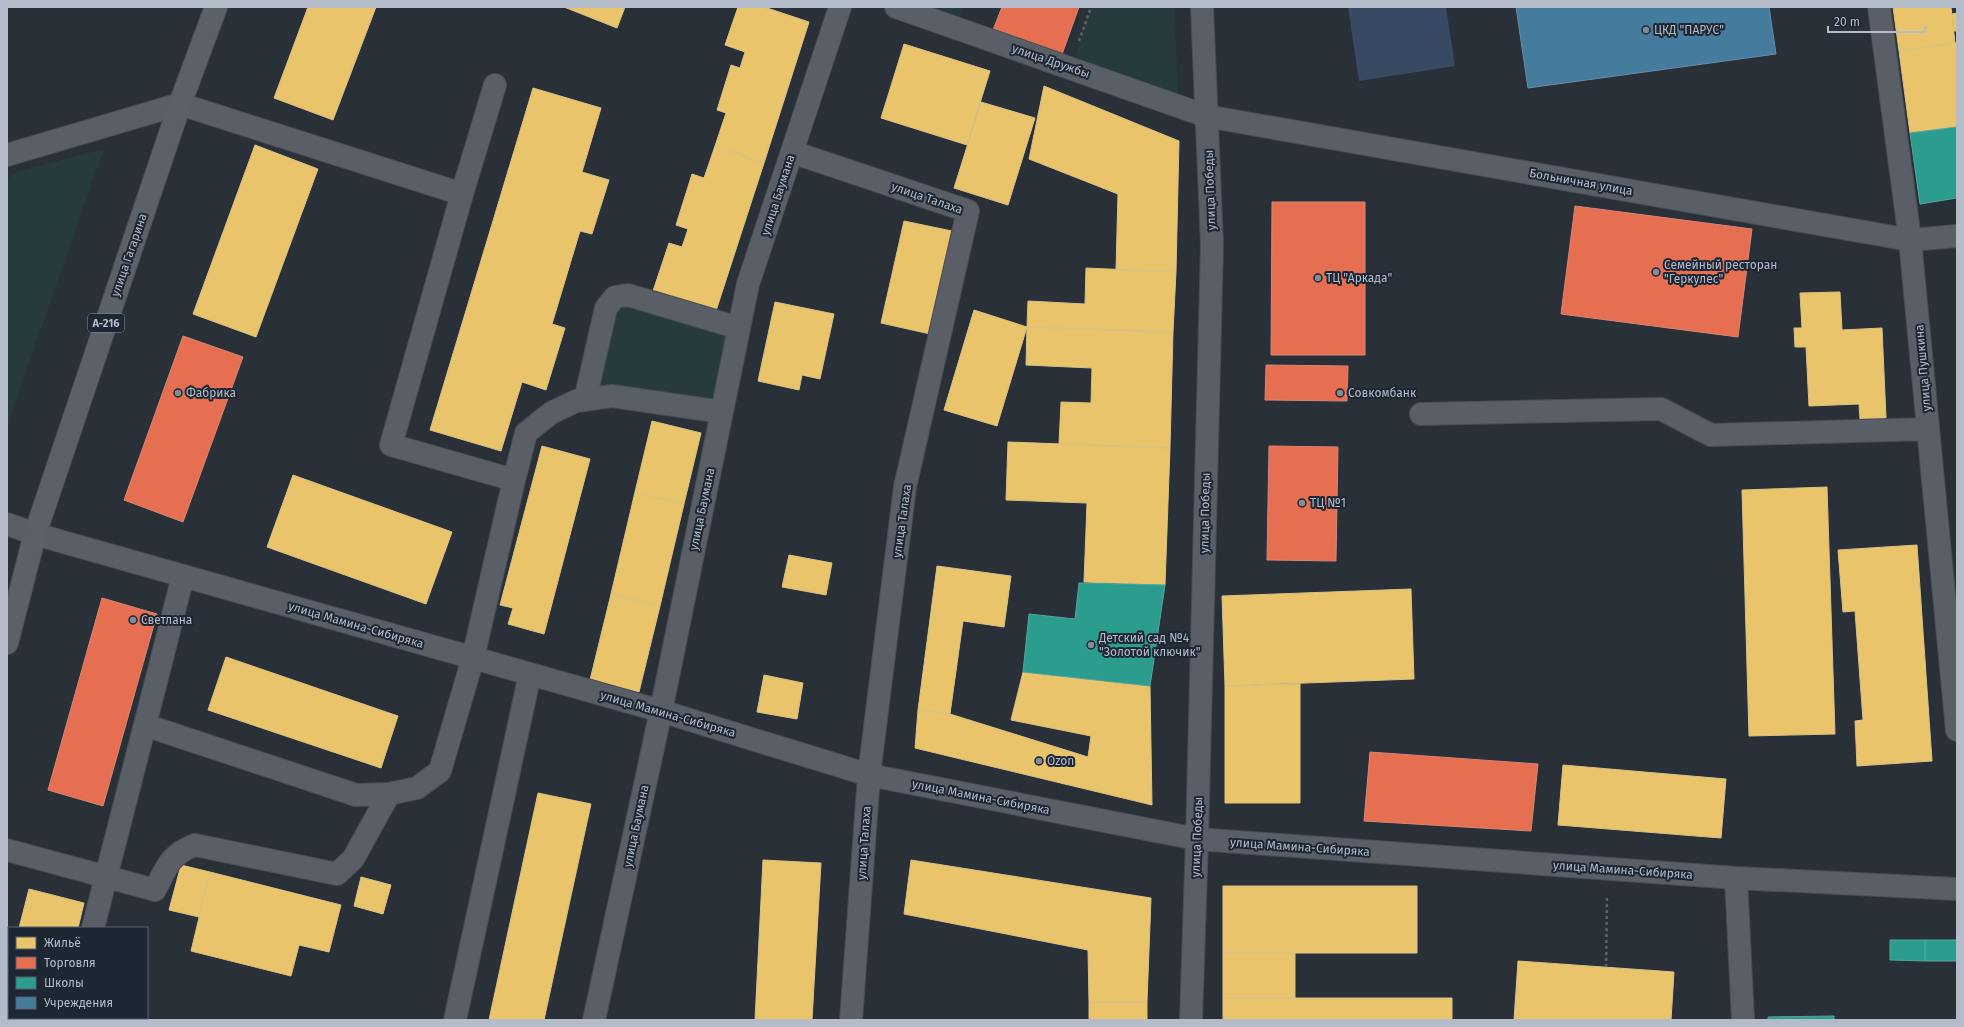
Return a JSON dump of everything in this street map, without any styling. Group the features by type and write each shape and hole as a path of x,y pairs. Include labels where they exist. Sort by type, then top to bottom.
{"main road":[{"name":"улица Гагарина","path":"7,643 34,534 180,104 216,7"}],"street":[{"name":"улица Баумана","path":"594,1020 661,712 748,284 840,7"},
{"name":"улица Дружбы","path":"896,7 1206,116"},
{"name":"улица Победы","path":"1191,1020 1212,246 1202,7"},
{"name":"улица Пушкина","path":"1879,7 1910,240 1957,730"},
{"path":"495,86 462,194 391,445 514,480"},
{"path":"7,155 180,104 462,194"},
{"name":"Больничная улица","path":"1206,116 1910,240 1957,236"},
{"name":"улица Талаха","path":"792,152 968,211 905,488 869,774 851,1020"},
{"path":"585,400 606,308 614,297 628,295 739,328"},
{"path":"145,725 356,795 389,794 417,788 440,771 473,658 526,433 551,413 576,401 612,396 722,412"},
{"path":"1421,414 1661,409 1711,435 1928,429"},
{"name":"улица Мамина-Сибиряка","path":"7,524 34,534 530,674 869,774 1197,840 1736,878 1957,889"},
{"path":"93,927 184,576"},
{"path":"455,1020 530,674"},
{"path":"7,850 155,890 168,863 182,850 195,845 337,874 353,859 389,794"},
{"path":"1736,878 1743,1020"}],"path":[{"path":"1070,68 1091,7"},
{"path":"1606,967 1607,892"}],"green space":[{"path":"896,7 964,7 956,28"},
{"path":"1091,7 1174,7 1179,106 1071,68"},
{"path":"104,149 7,426 7,179 16,172"},
{"path":"615,297 739,328 722,412 585,400"}],"water":[{"path":"1348,7 1446,7 1455,66 1359,81"}],"building: Жильё":[{"path":"308,7 376,7 333,120 274,98"},
{"path":"564,7 625,7 617,28"},
{"path":"738,7 764,7 809,22 764,163 715,146 726,113 717,110 731,65 740,68 745,52 725,45"},
{"path":"1893,7 1951,7 1955,43 1899,51"},
{"path":"1957,13 1957,31 1954,31 1952,14"},
{"path":"1957,43 1957,127 1910,133 1899,51"},
{"path":"904,44 990,71 967,145 881,118"},
{"path":"1044,86 1179,141 1176,272 1116,270 1118,194 1029,159"},
{"path":"533,88 601,108 582,172 609,180 592,234 580,231 552,324 565,328 546,390 522,382 501,451 430,430"},
{"path":"981,102 1035,118 1008,205 954,188"},
{"path":"255,145 318,169 256,337 193,314"},
{"path":"715,146 764,163 715,314 652,294 669,243 682,247 688,229 676,225 692,174 704,178"},
{"path":"904,221 952,231 930,334 881,323"},
{"path":"1086,268 1176,272 1173,332 1027,327 1028,301 1085,304"},
{"path":"1840,292 1842,330 1882,328 1886,418 1860,419 1859,404 1809,406 1806,347 1795,347 1794,328 1802,328 1800,293"},
{"path":"775,302 834,314 820,379 802,375 799,390 758,381"},
{"path":"974,310 1027,327 997,426 944,410"},
{"path":"1027,327 1173,332 1170,448 1059,444 1061,402 1091,403 1092,368 1026,365"},
{"path":"652,421 701,433 684,504 635,492"},
{"path":"1008,442 1170,448 1165,585 1084,582 1087,503 1006,500"},
{"path":"542,446 590,459 544,634 508,624 513,608 500,605"},
{"path":"293,475 452,532 426,604 267,547"},
{"path":"1827,487 1835,734 1749,736 1742,490"},
{"path":"635,492 684,504 660,606 611,594"},
{"path":"1917,545 1932,761 1857,766 1855,721 1863,720 1855,611 1843,612 1838,550"},
{"path":"789,555 832,563 826,595 782,587"},
{"path":"937,566 1011,576 1004,627 963,621 950,714 918,710"},
{"path":"1411,589 1414,679 1225,686 1222,596"},
{"path":"611,594 660,606 639,692 590,680"},
{"path":"226,657 398,716 381,768 208,710"},
{"path":"1023,672 1150,686 1152,805 915,748 918,710 950,714 1088,757 1091,736 1011,720"},
{"path":"764,675 803,683 797,719 757,712"},
{"path":"1300,684 1300,803 1225,803 1225,686"},
{"path":"1563,765 1726,779 1721,838 1558,825"},
{"path":"538,793 591,804 544,1020 489,1020"},
{"path":"763,860 821,863 812,1020 755,1020"},
{"path":"911,860 1151,898 1147,1002 1089,1002 1088,950 904,914"},
{"path":"181,865 210,872 199,917 169,910"},
{"path":"210,872 341,905 329,952 299,945 291,976 191,951"},
{"path":"361,877 391,885 383,914 354,906"},
{"path":"1223,886 1417,886 1417,953 1223,953"},
{"path":"29,889 84,903 78,927 19,927"},
{"path":"1223,953 1295,953 1295,998 1223,998"},
{"path":"1518,961 1674,972 1671,1020 1514,1020"},
{"path":"8,971 8,1019 55,1020 7,1020"},
{"path":"1223,998 1452,998 1452,1020 1223,1020"},
{"path":"1089,1002 1147,1002 1147,1020 1089,1020"}],"building: Торговля":[{"path":"1002,7 1079,7 1060,60 991,35"},
{"name":"ТЦ \"Аркада\"","path":"1272,202 1365,202 1365,355 1271,355"},
{"name":"Семейный ресторан \"Геркулес\"","path":"1575,206 1752,229 1738,337 1561,314"},
{"path":"183,336 243,357 183,522 124,500"},
{"path":"1266,365 1348,366 1347,401 1265,400"},
{"name":"ТЦ №1","path":"1269,446 1338,447 1336,561 1267,560"},
{"path":"102,598 157,614 103,806 48,790"},
{"path":"1370,752 1538,764 1531,831 1364,821"}],"building: Школы":[{"path":"1957,127 1957,198 1920,204 1910,133"},
{"name":"Детский сад №4 \"Золотой ключик\"","path":"1079,583 1165,585 1150,686 1023,672 1029,614 1075,619"},
{"path":"1890,940 1925,940 1925,961 1890,960"},
{"path":"1925,940 1957,940 1957,961 1925,961"},
{"path":"1834,1016 1834,1020 1768,1020 1768,1017"}],"building: Учреждения":[{"name":"ЦКД \"ПАРУС\"","path":"1516,7 1769,7 1776,54 1528,88"}],"place":[{"name":"ЦКД \"ПАРУС\"","path":"1646,30"},
{"name":"Семейный ресторан \"Геркулес\"","path":"1656,272"},
{"name":"ТЦ \"Аркада\"","path":"1318,278"},
{"name":"Фабрика","path":"178,393"},
{"name":"Совкомбанк","path":"1340,393"},
{"name":"ТЦ №1","path":"1302,503"},
{"name":"Светлана","path":"133,620"},
{"name":"Детский сад №4 \"Золотой ключик\"","path":"1091,645"},
{"name":"Ozon","path":"1039,761"}]}
